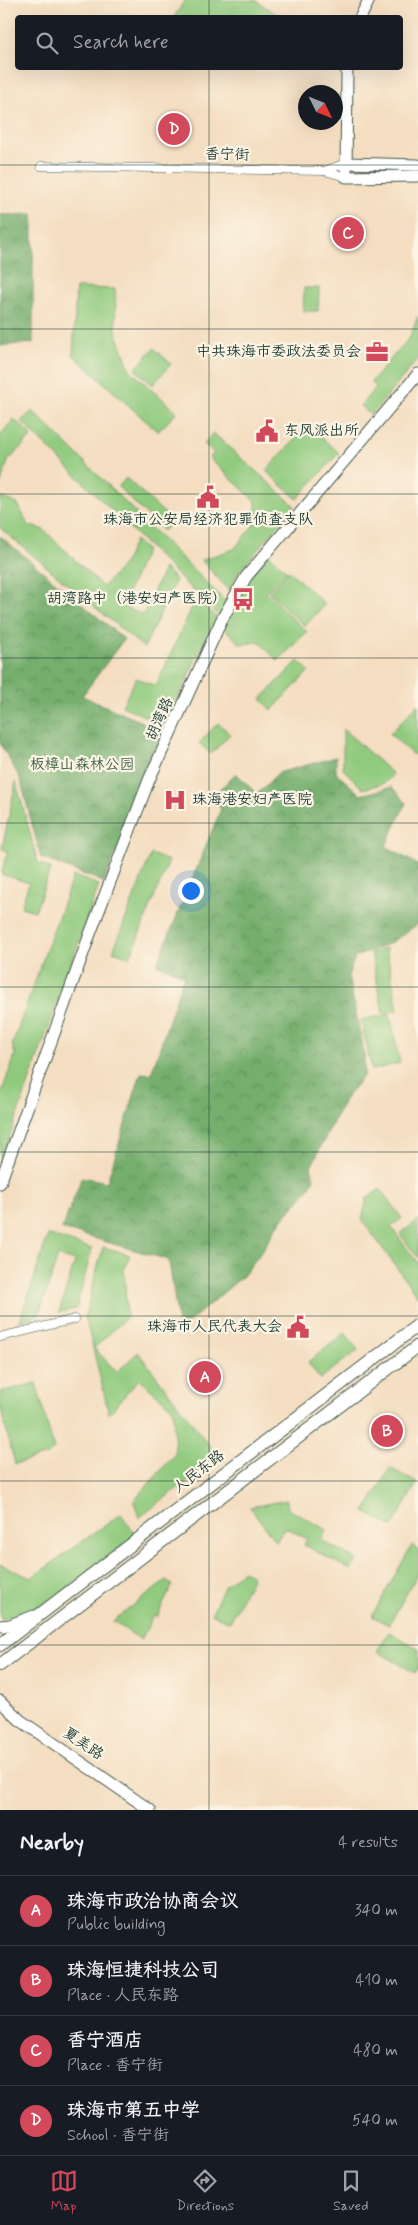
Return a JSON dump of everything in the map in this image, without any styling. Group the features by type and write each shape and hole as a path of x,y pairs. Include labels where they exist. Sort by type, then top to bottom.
{"main road":[{"name":"人民东路","path":"0,1645 418,1325"},
{"path":"0,1665 418,1346"}],"street":[{"path":"362,15 369,0"},
{"path":"346,176 347,70"},
{"name":"香宁街","path":"324,171 346,164 418,165"},
{"name":"香宁街","path":"41,166 324,171 346,176 418,176"},
{"name":"胡湾路","path":"0,1183 90,934 149,780 222,619 246,577 418,374"},
{"path":"0,1337 75,1318"},
{"path":"0,1626 25,1620 53,1605"},
{"name":"夏美路","path":"0,1702 20,1720 150,1810"},
{"path":"0,1710 20,1720"}],"green space":[{"path":"185,0 255,0 278,15 175,15"},
{"path":"33,214 33,343 0,346 0,215"},
{"path":"76,288 115,289 116,331 130,370 177,412 158,432 73,355"},
{"path":"304,288 319,288 318,311 303,311"},
{"path":"418,316 418,359 371,415 360,406 376,387 371,382 410,337"},
{"path":"154,348 171,364 153,385 135,369"},
{"path":"33,411 227,603 220,617 21,421"},
{"path":"14,419 32,436 8,461 0,486 0,435"},
{"path":"308,425 339,453 297,499 266,471"},
{"path":"213,433 295,506 238,573 229,590 201,560 234,549 256,522 256,502 209,458 214,453 204,444"},
{"path":"126,478 173,521 163,531 118,487"},
{"path":"0,497 18,504 28,525 44,530 103,587 124,564 135,540 146,550 122,606 143,615 164,568 176,580 144,648 0,528"},
{"name":"板樟山森林公园","path":"0,536 124,639 82,696 165,732 104,882 41,858 20,778 0,743"},
{"path":"268,554 287,571 266,593 307,632 278,661 259,642 240,644 221,625 248,578"},
{"path":"289,571 325,604 305,626 269,593"},
{"path":"196,598 216,617 165,725 122,706 136,678 156,686"},
{"path":"298,661 309,671 272,710 261,699"},
{"path":"418,704 418,750 413,755 390,734"},
{"path":"218,723 230,734 211,754 199,743"},
{"path":"343,729 393,774 385,783 363,789 343,769"},
{"path":"336,757 336,773 361,795 392,787 406,803 386,846 418,865 418,924 389,944 355,957 348,976 364,1052 364,1075 344,1100 311,1167 314,1178 310,1187 277,1226 262,1251 243,1276 179,1330 169,1260 62,1229 82,1177 107,1182 141,1073 151,1074 184,975 157,964 221,809 211,798 236,773 257,794 278,773"},
{"path":"16,782 38,863 51,868 35,911 21,907 29,883 1,874 8,851 2,849"},
{"path":"151,854 169,861 130,957 113,951"},
{"path":"73,876 99,885 0,1164 0,1098 15,1054 12,1045"},
{"path":"386,948 398,1010 383,1013 371,953"},
{"path":"390,1014 400,1063 372,1070 361,1020"},
{"path":"380,1189 402,1218 391,1227 418,1263 418,1297 362,1220 367,1198"},
{"path":"418,1220 418,1258 400,1234"},
{"path":"48,1235 92,1249 76,1309 59,1312 75,1261 58,1256 39,1315 20,1321"},
{"path":"103,1247 130,1255 124,1268 127,1317 94,1348 117,1372 138,1352 218,1457 139,1518 134,1501 175,1454 173,1409 139,1379 109,1414 85,1316"},
{"path":"345,1333 358,1350 320,1379 308,1362"},
{"path":"36,1383 54,1449 48,1455 15,1464 0,1406 0,1392"},
{"path":"390,1468 417,1483 392,1527 365,1512"},
{"path":"287,1500 288,1509 327,1530 321,1540 357,1560 351,1570 304,1545 307,1539 285,1527 276,1542 250,1507"},
{"path":"121,1514 136,1535 90,1572 50,1600 31,1611 14,1617 0,1618 0,1564 31,1578"},
{"path":"412,1545 418,1549 418,1573 389,1625 372,1616"},
{"path":"243,1571 253,1576 230,1622 211,1614 225,1585"},
{"path":"167,1580 172,1586 157,1617 153,1616 141,1640 113,1621"},
{"path":"389,1632 418,1648 418,1669 415,1673 377,1651"}],"place":[{"name":"珠海市第五中学","path":"174,129"},
{"name":"香宁酒店","path":"348,233"},
{"name":"中共珠海市委政法委员会","path":"377,352"},
{"name":"东风派出所","path":"267,431"},
{"name":"珠海市公安局经济犯罪侦查支队","path":"208,497"},
{"name":"胡湾路中（港安妇产医院）","path":"243,599"},
{"name":"珠海港安妇产医院","path":"175,800"},
{"name":"珠海市人民代表大会","path":"298,1327"},
{"name":"珠海市政治协商会议","path":"205,1377"},
{"name":"珠海恒捷科技公司","path":"387,1431"}]}
